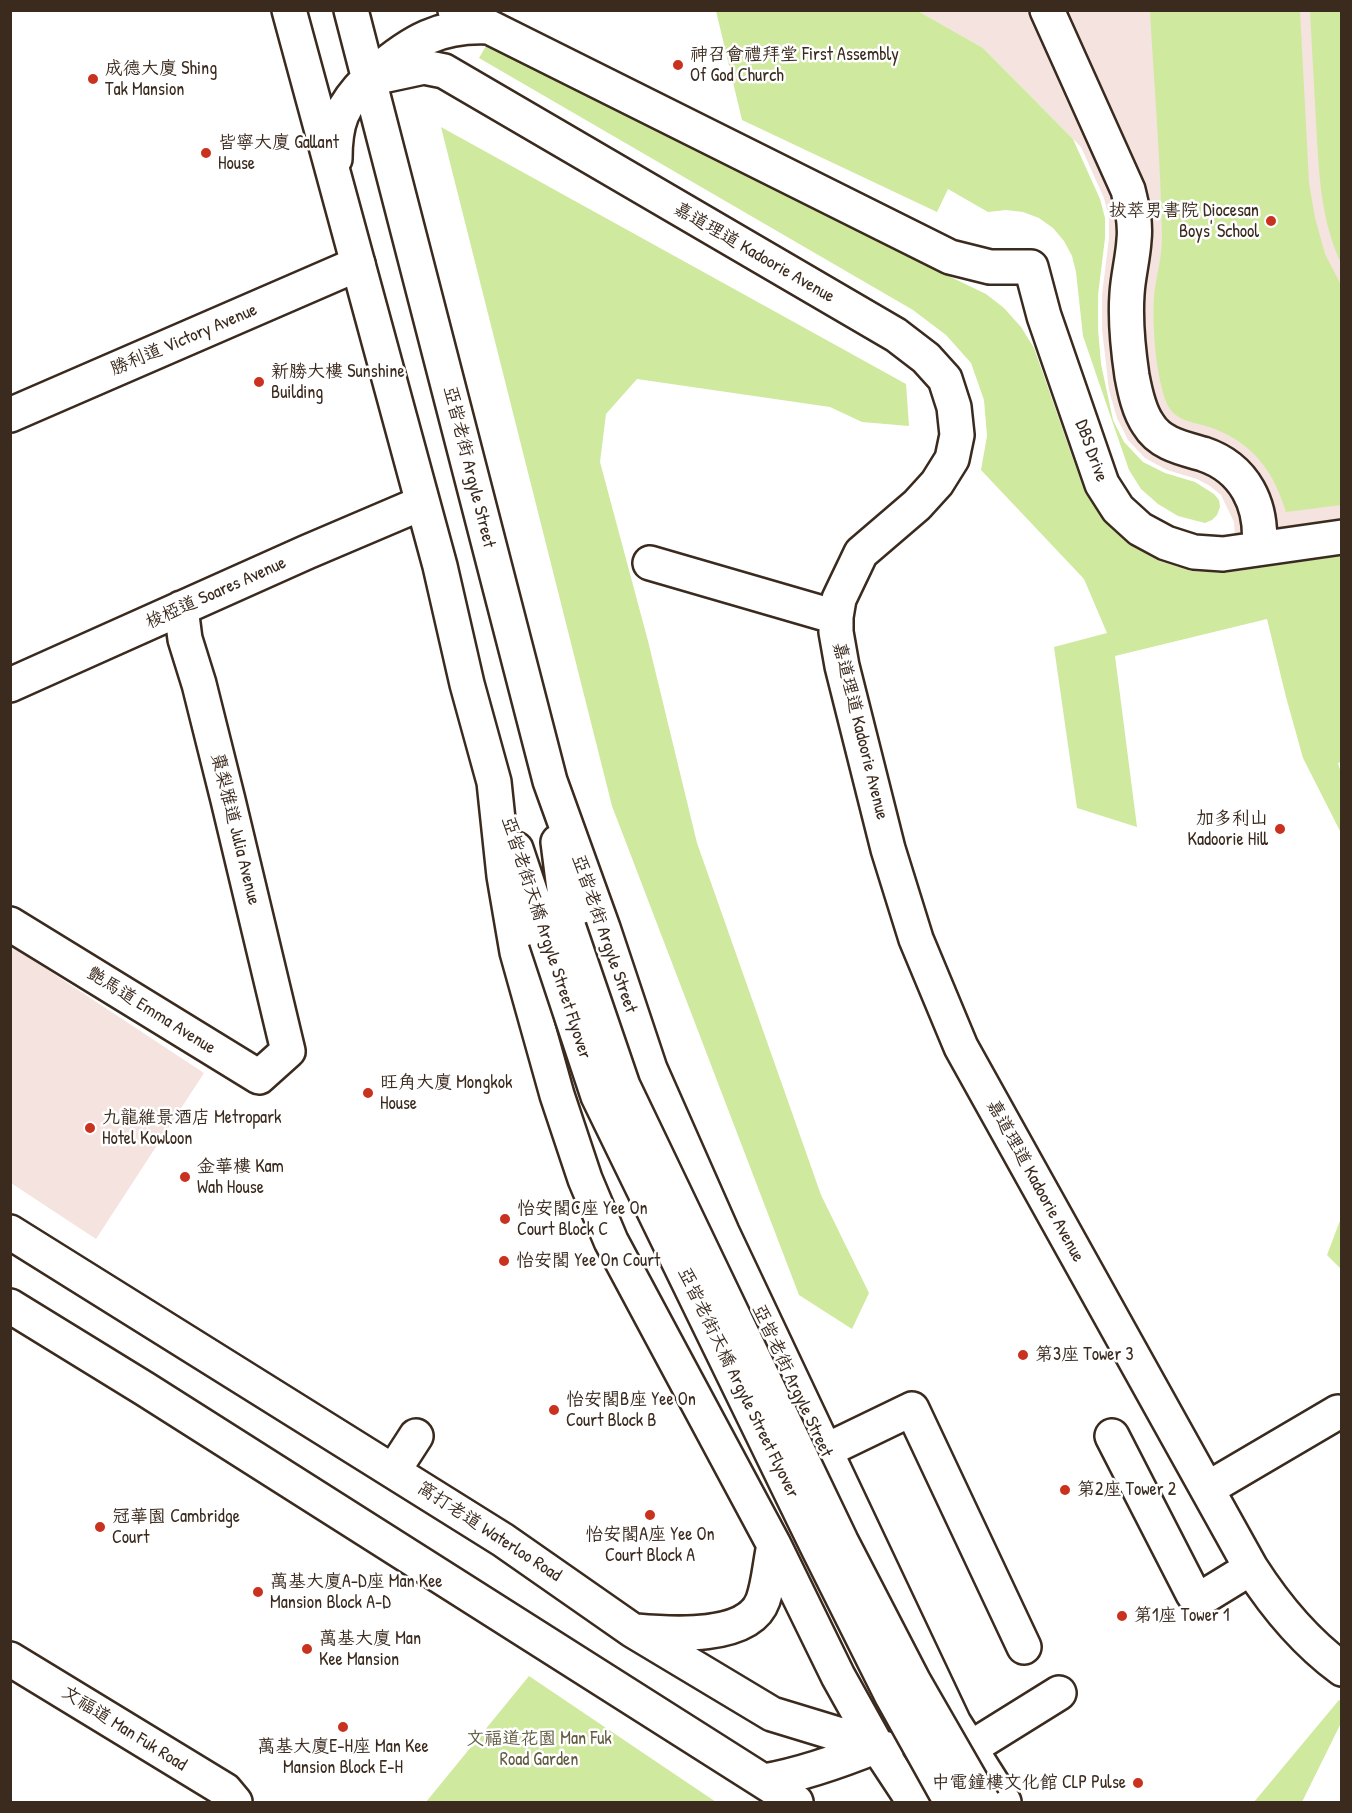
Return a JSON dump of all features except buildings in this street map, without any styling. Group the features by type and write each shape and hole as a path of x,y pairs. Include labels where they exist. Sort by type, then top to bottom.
{"main road":[{"path":"289,10 440,566 467,684 494,782 504,876 517,952 554,1086 585,1179 611,1241 774,1545 838,1676 914,1803"},
{"name":"亞皆老街 Argyle Street","path":"351,10 550,781 603,928 650,1069 722,1232 825,1452 954,1723 992,1795"},
{"path":"455,10 490,28"},
{"path":"1047,10 1128,190 1132,206 1134,240 1127,296 1126,328 1134,385 1140,409 1148,425 1160,438 1221,462 1234,472 1245,485 1256,507 1261,531 1259,548"},
{"path":"336,181 335,138 338,123 350,98 368,79 396,55 441,31 465,26 490,28"},
{"name":"DBS Drive","path":"490,28 950,257 990,267 1031,267 1044,316 1102,484 1118,508 1140,529 1166,543 1194,552 1223,554 1341,537"},
{"name":"嘉道理道 Kadoorie Avenue","path":"368,79 424,67 444,71 896,335 926,358 945,379 954,406 957,435 952,459 937,483 917,505 861,553 839,599 836,617 836,632 842,666 888,849 915,939 961,1047 1251,1568 1272,1601 1290,1622 1341,1670"},
{"name":"勝利道 Victory Avenue","path":"10,415 358,264"},
{"name":"梭椏道 Soares Avenue","path":"10,685 422,503"},
{"path":"650,563 836,617"},
{"name":"棗梨雅道 Julia Avenue","path":"181,608 185,639 199,684 288,1051"},
{"name":"亞皆老街天橋 Argyle Street Flyover","path":"550,781 557,933 598,1096 818,1548 892,1696 951,1803"},
{"name":"亞皆老街天橋 Argyle Street Flyover","path":"494,782 622,1086 841,1542 914,1682 992,1795"},
{"name":"艷馬道 Emma Avenue","path":"10,924 259,1077 288,1051"},
{"name":"窩打老道 Waterloo Road","path":"10,1232 394,1470 526,1555 632,1630 772,1714 878,1746 992,1795"},
{"path":"10,1306 796,1803"},
{"path":"825,1452 912,1408 1024,1647"},
{"path":"1207,1489 1338,1412"},
{"path":"394,1470 416,1436"},
{"path":"1112,1436 1193,1594 1207,1595 1251,1568"},
{"path":"632,1630 706,1633 748,1618 763,1602 774,1545"},
{"path":"878,1746 911,1633"},
{"name":"文福道 Man Fuk Road","path":"10,1659 225,1790 235,1803"},
{"path":"969,1749 1059,1692"},
{"path":"764,1781 828,1766 878,1746"}],"shaded area":[{"path":"918,11 1341,11 1341,556 1290,562 1286,531 1235,537 1234,522 1221,495 1197,479 1167,470 1145,458 1128,440 1117,418 1109,390 1102,329 1102,295 1109,238 1109,218 1104,198 1081,147 983,48"},
{"name":"九龍維景酒店 Metropark Hotel Kowloon","path":"10,945 204,1073 96,1239 11,1183"}],"green space":[{"path":"716,11 918,11 983,48 1073,139 1100,199 1105,218 1105,238 1098,295 1098,329 1101,364 1113,420 1124,442 1143,462 1165,473 1195,482 1214,494 1219,500 1220,507 1212,520 1205,523 1178,516 1158,504 1141,489 1129,470 1083,336 1072,256 1064,241 1053,228 1039,218 1023,212 1006,210 988,212 948,189 937,212 742,120"},
{"name":"拔萃男書院 Diocesan Boys' School","path":"1150,11 1300,11 1309,183 1315,218 1325,254 1341,285 1341,505 1286,512 1269,473 1252,452 1241,443 1215,429 1174,414 1165,399 1158,371 1154,323 1154,297 1162,238"},
{"path":"1310,11 1341,11 1341,263 1329,229 1322,194"},
{"path":"486,46 986,294 1004,308 1021,327 1034,348 1085,493 1105,521 1129,544 1159,561 1191,571 1224,573 1341,556 1342,762 1338,763 1341,773 1341,833 1303,758 1267,619 1115,656 1137,827 1077,808 1054,647 1107,633 1084,579 981,470 987,436 984,400 971,363 946,335 913,310 479,58"},
{"path":"441,127 906,384 909,426 862,422 830,407 637,379 606,414 600,462 648,641 697,843 821,1195 869,1293 852,1329 799,1295 612,806"},
{"path":"1341,1218 1341,1269 1327,1255"},
{"name":"文福道花園 Man Fuk Road Garden","path":"529,1676 716,1802 426,1802"},
{"path":"1339,1700 1341,1701 1341,1723 1302,1802 1254,1802"}],"place":[{"name":"神召會禮拜堂 First Assembly Of God Church","path":"678,65"},
{"name":"成德大廈 Shing Tak Mansion","path":"93,79"},
{"name":"皆寧大廈 Gallant House","path":"206,153"},
{"name":"拔萃男書院 Diocesan Boys' School","path":"1271,221"},
{"name":"新勝大樓 Sunshine Building","path":"259,382"},
{"name":"加多利山 Kadoorie Hill","path":"1280,829"},
{"name":"旺角大廈 Mongkok House","path":"368,1093"},
{"name":"九龍維景酒店 Metropark Hotel Kowloon","path":"90,1128"},
{"name":"金華樓 Kam Wah House","path":"185,1177"},
{"name":"怡安閣C座 Yee On Court Block C","path":"505,1219"},
{"name":"怡安閣 Yee On Court","path":"504,1261"},
{"name":"第3座 Tower 3","path":"1023,1355"},
{"name":"怡安閣B座 Yee On Court Block B","path":"554,1410"},
{"name":"第2座 Tower 2","path":"1065,1490"},
{"name":"怡安閣A座 Yee On Court Block A","path":"650,1515"},
{"name":"冠華園 Cambridge Court","path":"100,1527"},
{"name":"萬基大廈A-D座 Man Kee Mansion Block A-D","path":"258,1592"},
{"name":"第1座 Tower 1","path":"1122,1616"},
{"name":"萬基大廈 Man Kee Mansion","path":"307,1649"},
{"name":"萬基大廈E-H座 Man Kee Mansion Block E-H","path":"343,1727"},
{"name":"中電鐘樓文化館 CLP Pulse","path":"1138,1783"}]}
